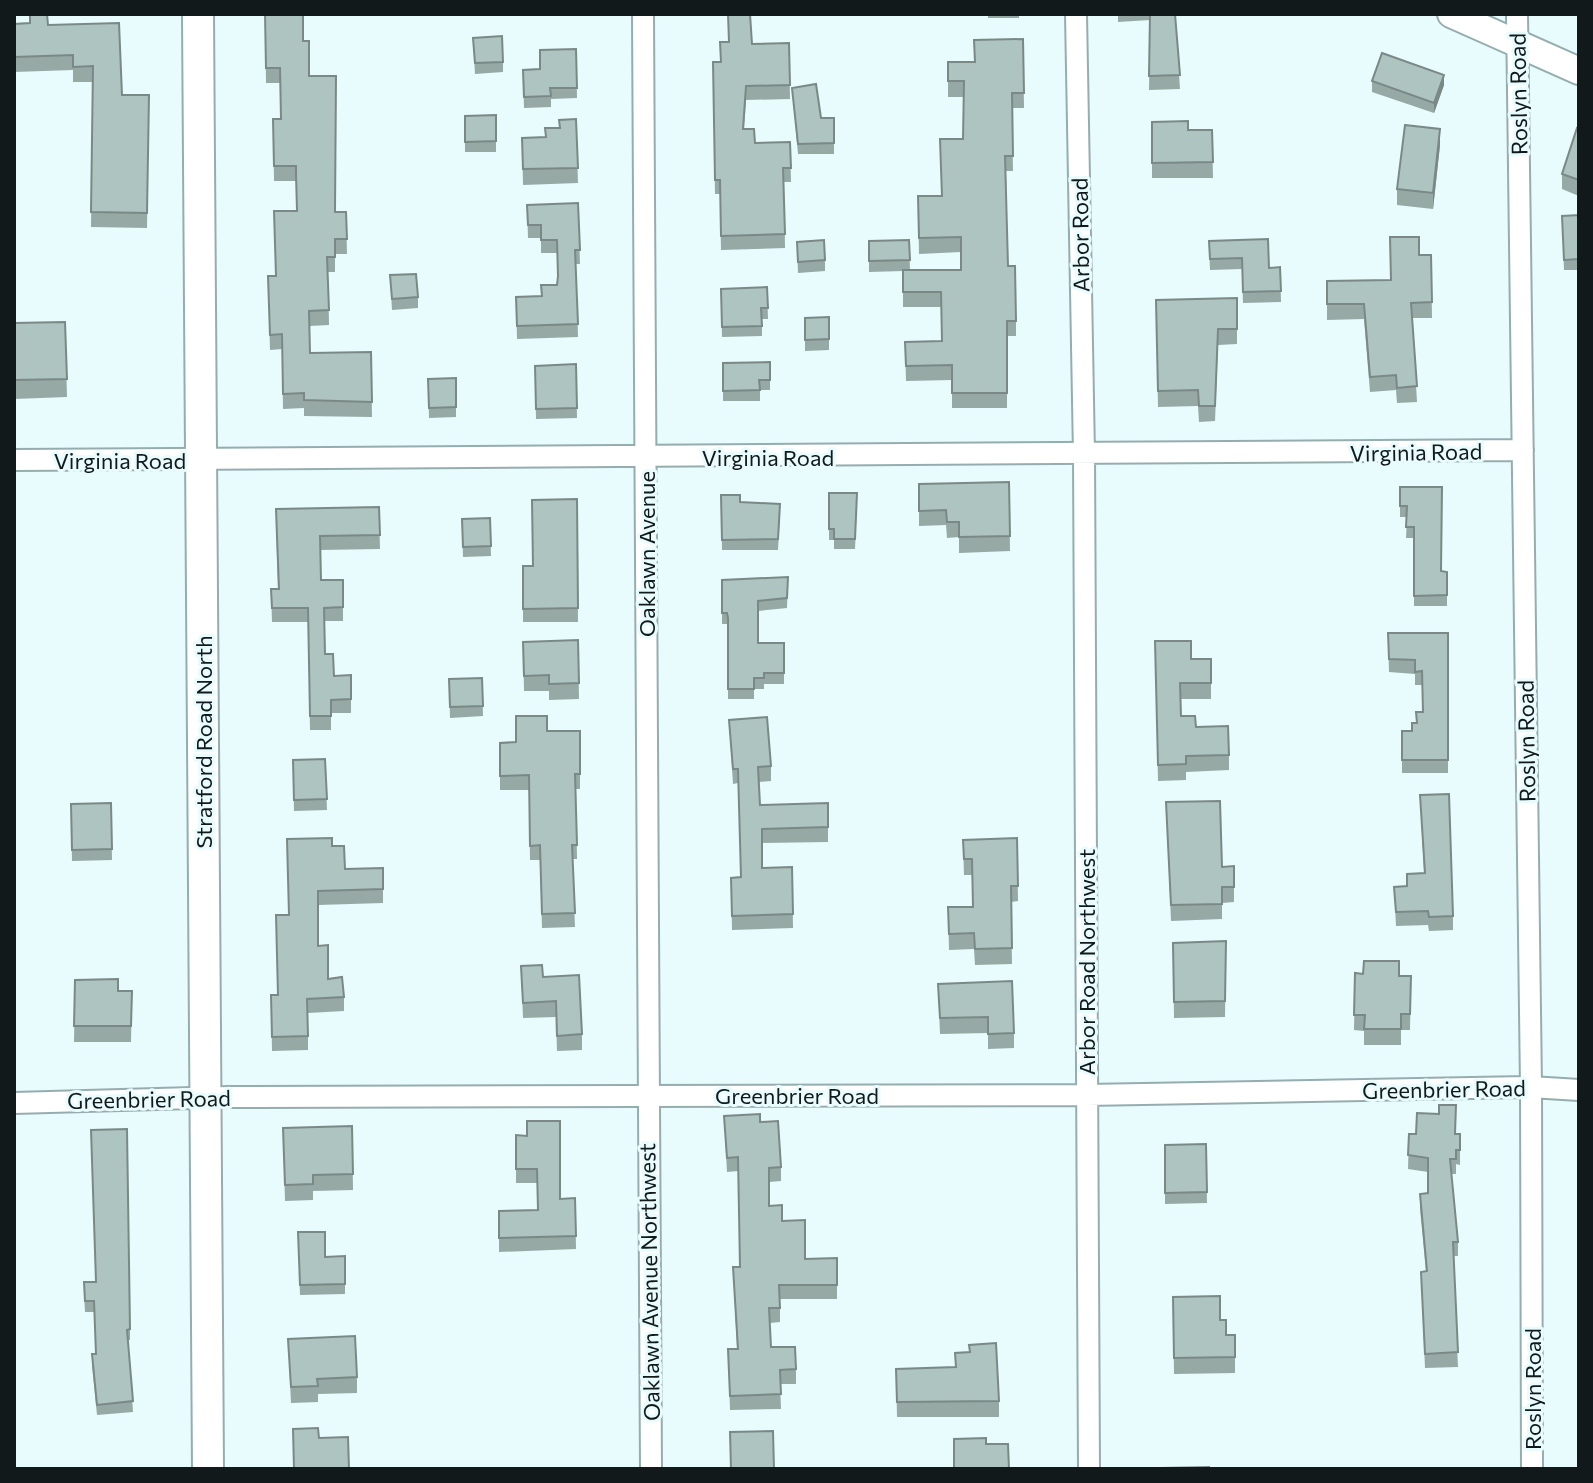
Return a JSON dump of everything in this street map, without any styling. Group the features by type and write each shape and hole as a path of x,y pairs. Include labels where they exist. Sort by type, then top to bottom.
{"main road":[{"name":"Stratford Road North","path":"198,14 203,1097 208,1469"}],"street":[{"name":"Oaklawn Avenue","path":"643,14 647,1095"},
{"name":"Arbor Road","path":"1076,14 1084,455"},
{"path":"1451,14 1579,71"},
{"name":"Roslyn Road","path":"1517,14 1531,1087 1532,1469"},
{"name":"Virginia Road","path":"14,460 1523,450"},
{"name":"Arbor Road Northwest","path":"1084,455 1089,1469"},
{"name":"Greenbrier Road","path":"14,1103 203,1097 1086,1095 1531,1087 1579,1090"},
{"name":"Oaklawn Avenue Northwest","path":"647,1095 651,1469"}],"building":[{"path":"30,14 47,14 48,25 119,23 122,95 149,95 147,213 91,212 93,66 73,67 73,55 14,57 14,24 30,23"},
{"path":"265,14 303,14 303,41 309,41 309,76 336,76 335,212 346,212 347,239 335,239 335,257 327,257 329,310 309,311 310,353 371,352 372,402 304,400 304,393 283,394 282,334 270,335 268,276 276,276 274,211 297,211 296,166 274,166 273,119 281,119 280,68 266,68"},
{"path":"728,14 750,14 752,44 789,43 790,85 746,86 743,129 754,129 755,143 790,142 791,168 783,168 785,234 721,236 720,180 715,180 713,62 721,62 720,42 729,42"},
{"path":"1150,14 1175,14 1180,75 1149,76"},
{"path":"502,36 503,62 475,63 473,38"},
{"path":"1023,39 1024,93 1012,93 1013,156 1005,156 1008,266 1015,266 1016,321 1007,321 1007,393 952,393 952,365 906,366 905,342 942,341 941,292 903,292 903,270 961,270 961,237 919,238 918,196 942,196 940,139 963,139 964,81 948,81 948,62 975,62 974,40"},
{"path":"576,49 577,88 550,88 551,96 524,97 523,70 540,69 540,50"},
{"path":"1382,53 1444,75 1434,103 1372,81"},
{"path":"816,84 821,118 834,118 834,143 798,144 792,88"},
{"path":"496,115 496,141 465,142 465,116"},
{"path":"576,119 578,168 523,169 522,138 546,137 545,128 560,128 559,120"},
{"path":"1188,121 1188,130 1212,130 1213,162 1152,163 1152,122"},
{"path":"1405,125 1440,129 1433,193 1397,189"},
{"path":"1579,129 1579,180 1562,174"},
{"path":"578,203 580,250 575,250 578,324 517,326 516,297 542,296 541,285 557,285 558,276 557,240 541,240 541,225 528,225 527,205"},
{"path":"1579,215 1579,259 1564,260 1562,216"},
{"path":"1390,237 1419,237 1419,255 1431,255 1432,302 1411,303 1417,386 1397,388 1396,375 1370,377 1364,304 1327,304 1327,281 1391,280"},
{"path":"1268,239 1269,268 1280,267 1281,291 1243,292 1242,258 1210,259 1209,241"},
{"path":"824,240 825,260 798,262 797,242"},
{"path":"909,240 910,260 869,261 869,241"},
{"path":"416,274 418,297 392,299 390,275"},
{"path":"767,287 768,308 761,308 762,326 722,327 721,289"},
{"path":"1237,298 1237,329 1218,329 1215,406 1199,406 1198,390 1158,391 1156,300"},
{"path":"829,317 829,339 805,340 805,318"},
{"path":"65,322 67,379 14,380 14,323"},
{"path":"770,362 770,380 759,380 760,390 723,391 723,363"},
{"path":"576,364 577,408 536,409 535,366"},
{"path":"456,378 456,407 429,408 428,379"},
{"path":"1009,482 1010,536 959,537 959,522 947,522 946,510 919,511 919,484"},
{"path":"1400,487 1442,487 1441,571 1447,572 1447,595 1414,596 1414,527 1406,527 1407,506 1400,506"},
{"path":"829,493 857,493 855,539 834,539 834,529 829,529"},
{"path":"721,495 740,495 740,502 780,504 778,539 722,540"},
{"path":"577,499 578,608 523,609 523,566 533,566 532,500"},
{"path":"379,507 380,535 320,536 321,580 343,580 343,607 324,608 325,654 333,654 334,676 351,675 351,699 331,700 331,716 310,716 308,608 272,608 271,589 279,589 276,509"},
{"path":"490,518 491,546 463,547 462,519"},
{"path":"788,577 787,598 758,601 758,643 784,643 784,673 764,673 764,678 754,678 754,689 728,689 728,618 727,613 722,613 722,580"},
{"path":"1388,633 1448,633 1448,760 1402,760 1402,731 1412,731 1412,723 1417,723 1416,712 1423,712 1422,671 1415,672 1415,660 1389,659"},
{"path":"578,640 579,683 549,684 549,675 524,676 523,642"},
{"path":"1155,641 1191,641 1191,659 1211,659 1211,683 1180,683 1181,716 1195,716 1196,727 1228,726 1229,755 1186,756 1186,764 1158,765"},
{"path":"482,678 483,706 450,707 449,679"},
{"path":"516,716 547,716 547,731 580,731 580,774 575,774 577,845 572,845 575,913 542,914 540,845 530,846 529,775 500,776 500,743 516,742"},
{"path":"767,717 771,766 758,767 760,805 828,803 828,827 762,829 762,868 792,867 793,914 732,916 731,878 741,877 738,769 733,769 729,720"},
{"path":"325,759 327,799 294,800 293,760"},
{"path":"1449,794 1453,916 1429,917 1428,911 1396,912 1394,887 1407,886 1407,874 1425,873 1420,795"},
{"path":"1220,801 1222,867 1234,866 1234,887 1222,887 1222,904 1171,905 1166,802"},
{"path":"111,803 112,849 72,850 71,804"},
{"path":"332,838 332,846 344,846 345,869 383,868 383,889 318,891 318,946 328,945 328,979 342,977 344,997 307,999 308,1036 272,1037 271,995 278,995 276,915 289,915 287,839"},
{"path":"1017,838 1018,886 1011,886 1012,948 975,949 974,933 949,934 948,907 973,907 972,859 964,859 963,840"},
{"path":"1226,941 1225,1001 1174,1002 1173,943"},
{"path":"1364,961 1399,961 1399,976 1411,976 1410,1014 1401,1014 1401,1029 1364,1029 1365,1015 1354,1015 1355,973 1363,974"},
{"path":"542,965 543,977 579,975 582,1034 557,1036 556,1001 523,1003 521,966"},
{"path":"118,979 118,991 132,991 131,1026 74,1026 75,980"},
{"path":"1012,981 1014,1033 988,1034 988,1017 940,1018 938,984"},
{"path":"1439,1105 1456,1105 1455,1134 1460,1134 1460,1150 1456,1150 1456,1159 1450,1159 1458,1242 1453,1242 1458,1352 1425,1354 1421,1272 1427,1271 1420,1194 1428,1193 1428,1158 1408,1155 1409,1134 1416,1134 1417,1113 1439,1114"},
{"path":"760,1114 760,1122 778,1121 781,1167 769,1168 769,1206 782,1205 782,1221 805,1220 805,1259 837,1258 837,1285 779,1285 780,1308 769,1308 771,1347 795,1347 796,1369 780,1370 781,1394 730,1396 728,1349 738,1349 733,1267 740,1267 738,1157 727,1158 724,1116"},
{"path":"527,1121 560,1121 560,1199 575,1198 576,1236 499,1238 499,1211 538,1210 537,1169 516,1169 516,1135 527,1136"},
{"path":"352,1126 353,1174 313,1175 313,1184 285,1185 283,1128"},
{"path":"127,1129 130,1329 127,1330 133,1401 97,1405 92,1354 96,1354 94,1301 85,1301 84,1282 96,1282 91,1130"},
{"path":"1206,1144 1207,1192 1165,1193 1165,1145"},
{"path":"298,1232 325,1232 325,1257 345,1256 345,1284 300,1285"},
{"path":"1220,1296 1220,1320 1226,1320 1226,1335 1235,1335 1235,1357 1174,1358 1173,1297"},
{"path":"355,1336 357,1377 317,1379 318,1386 291,1387 288,1339"},
{"path":"996,1343 999,1401 897,1402 896,1369 956,1367 955,1353 970,1352 969,1345"},
{"path":"318,1428 319,1438 348,1437 349,1469 294,1469 293,1429"},
{"path":"773,1431 774,1469 731,1469 730,1432"},
{"path":"986,1438 986,1444 1008,1444 1009,1469 954,1469 954,1439"},
{"path":"1161,1468 1209,1469 1161,1469"}]}
